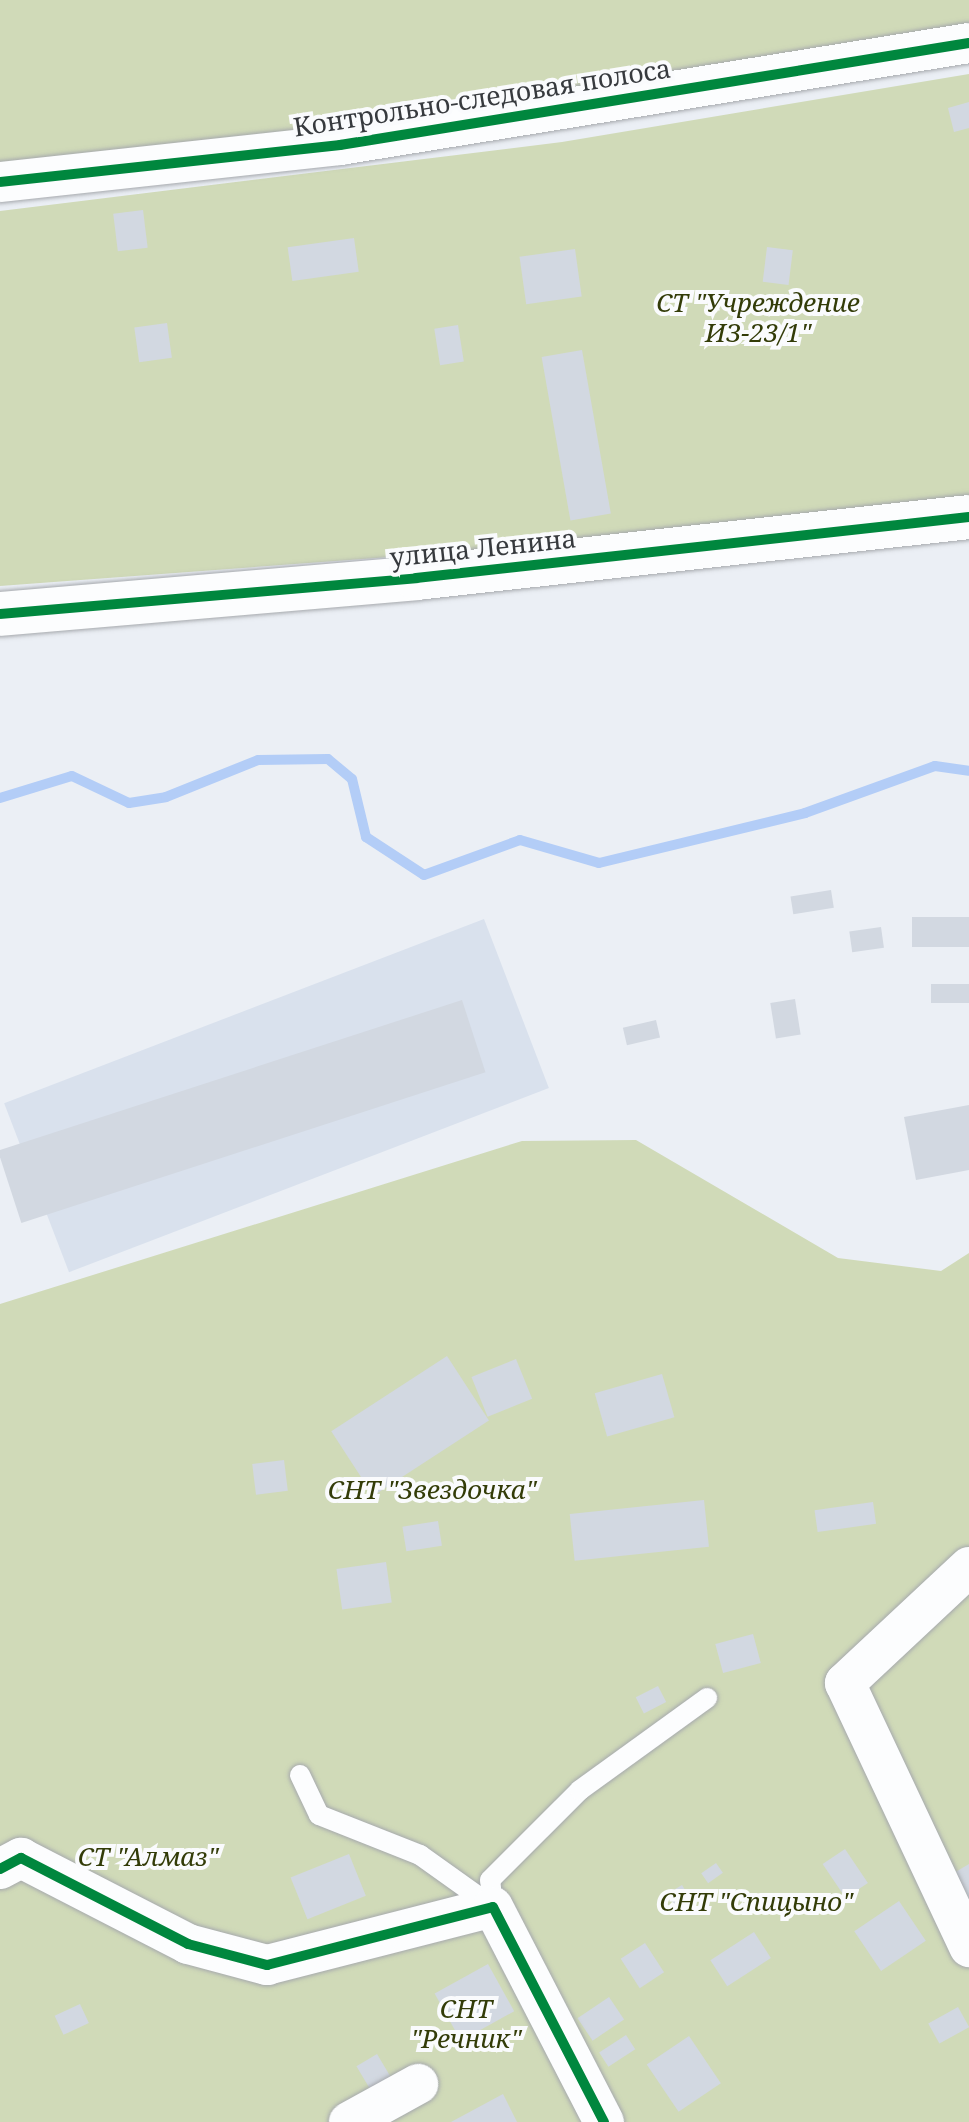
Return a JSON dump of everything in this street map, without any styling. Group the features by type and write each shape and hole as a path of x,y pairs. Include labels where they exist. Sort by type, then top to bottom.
{"street":[{"name":"Контрольно-следовая полоса","path":"0,182 340,145 969,43"},
{"name":"улица Ленина","path":"0,614 416,578 969,517"},
{"path":"969,1567 845,1683 969,1947"},
{"path":"0,1869 21,1858 188,1944 267,1965 493,1907 604,2122"},
{"path":"349,2122 418,2084"}],"lane":[{"path":"493,1907 490,1880 580,1790 707,1698"},
{"path":"300,1775 319,1815 420,1855 493,1907"}],"shaded area":[{"path":"484,919 549,1088 69,1272 4,1103"}],"green space":[{"path":"0,0 969,0 969,41 0,175"},
{"name":"СТ \"Учреждение ИЗ-23/1\"","path":"969,74 969,503 417,555 0,586 0,211 562,142"},
{"path":"636,1140 838,1258 941,1271 969,1253 969,2122 0,2122 0,1304 522,1141"}],"building":[{"path":"969,102 969,128 954,132 948,108"},
{"path":"143,210 148,248 118,251 113,214"},
{"path":"354,238 359,272 292,281 288,247"},
{"path":"767,247 793,250 789,285 763,282"},
{"path":"575,249 582,297 526,304 520,257"},
{"path":"167,323 172,358 139,362 134,328"},
{"path":"458,325 464,362 440,365 434,329"},
{"path":"582,350 611,513 570,521 542,357"},
{"path":"831,890 834,908 793,914 791,896"},
{"path":"912,917 969,917 969,947 912,947"},
{"path":"881,927 884,948 852,952 849,931"},
{"path":"931,984 969,984 969,1003 931,1003"},
{"path":"795,999 801,1035 776,1038 770,1003"},
{"path":"462,1000 485,1072 21,1223 0,1150"},
{"path":"656,1020 660,1038 627,1045 623,1028"},
{"path":"969,1105 969,1170 916,1180 904,1117"},
{"path":"447,1356 489,1421 373,1496 331,1431"},
{"path":"516,1359 532,1399 488,1417 471,1377"},
{"path":"662,1374 674,1417 607,1437 595,1393"},
{"path":"284,1460 288,1491 256,1495 252,1464"},
{"path":"704,1500 709,1547 575,1561 570,1514"},
{"path":"873,1502 876,1524 818,1532 815,1510"},
{"path":"438,1521 442,1546 406,1551 402,1527"},
{"path":"386,1562 392,1603 342,1610 336,1569"},
{"path":"753,1634 761,1663 723,1673 715,1644"},
{"path":"658,1686 666,1702 644,1713 636,1697"},
{"path":"845,1849 868,1883 846,1898 823,1864"},
{"path":"349,1854 366,1896 307,1919 291,1878"},
{"path":"716,1863 723,1873 708,1883 701,1873"},
{"path":"969,1864 969,1901 947,1877"},
{"path":"682,1885 688,1895 674,1904 667,1894"},
{"path":"899,1901 926,1941 881,1971 854,1931"},
{"path":"754,1932 771,1958 727,1986 710,1960"},
{"path":"645,1943 664,1972 640,1988 621,1959"},
{"path":"488,1964 514,2011 461,2041 435,1994"},
{"path":"609,1997 624,2019 593,2041 577,2018"},
{"path":"80,2004 89,2023 63,2035 55,2016"},
{"path":"958,2007 969,2027 939,2044 928,2023"},
{"path":"626,2035 635,2049 608,2067 599,2052"},
{"path":"689,2036 721,2083 679,2112 647,2065"},
{"path":"377,2054 391,2077 370,2090 356,2066"},
{"path":"503,2094 517,2122 451,2122"}],"waterway":[{"path":"0,798 72,776 129,803 166,797 258,760 328,759 352,779 366,837 424,875 520,840 599,863 805,813 935,766 969,771"}],"cycle path":[{"path":"0,182 340,145 969,43"},
{"path":"0,614 416,578 969,517"},
{"path":"0,1869 21,1858 188,1944 267,1965 493,1907 604,2122"}],"park label":[{"name":"СНТ \"Звездочка\"","path":"432,1490"},
{"name":"СТ \"Алмаз\"","path":"148,1857"},
{"name":"СНТ \"Спицыно\"","path":"756,1902"},
{"name":"СНТ \"Речник\"","path":"466,2024"}]}
